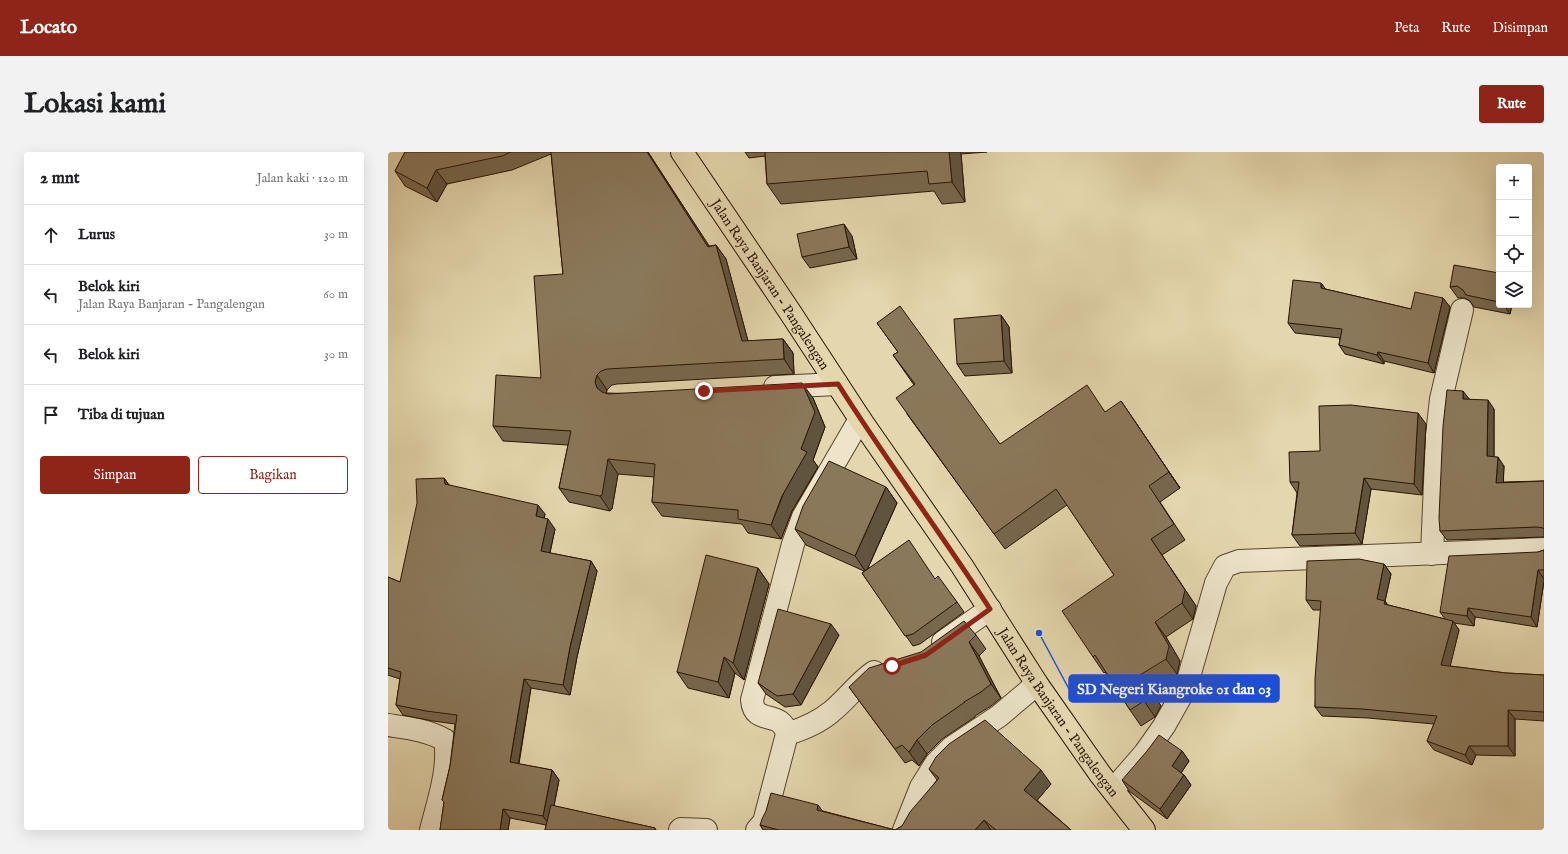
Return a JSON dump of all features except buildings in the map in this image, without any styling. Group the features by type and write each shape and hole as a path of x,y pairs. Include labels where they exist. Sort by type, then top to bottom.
{"main road":[{"name":"Jalan Raya Banjaran - Pangalengan","path":"682,152 860,419 962,566 1037,684 1100,774 1144,830"}],"street":[{"path":"1432,554 1437,435 1441,399 1462,310"},
{"path":"759,388 838,384"},
{"path":"757,830 764,822 787,734 781,721 758,714 752,708 752,700 793,544 803,517 860,419"},
{"path":"1113,790 1145,753 1164,726 1186,687 1216,583 1224,566 1249,560 1544,549"},
{"path":"926,655 990,609"},
{"path":"787,734 809,726 822,719 832,712 873,672 892,666"},
{"path":"904,830 921,787 936,763 951,748 999,716 1037,684"},
{"path":"388,725 419,730 434,734 445,740 447,751 446,764 431,830"},
{"path":"680,830 706,830"}],"place":[{"name":"SD Negeri Kiangroke 01 dan 03","path":"1039,633"}],"route":[{"path":"704,391 838,384 860,419 990,609 932,649 926,655 892,666"}]}
